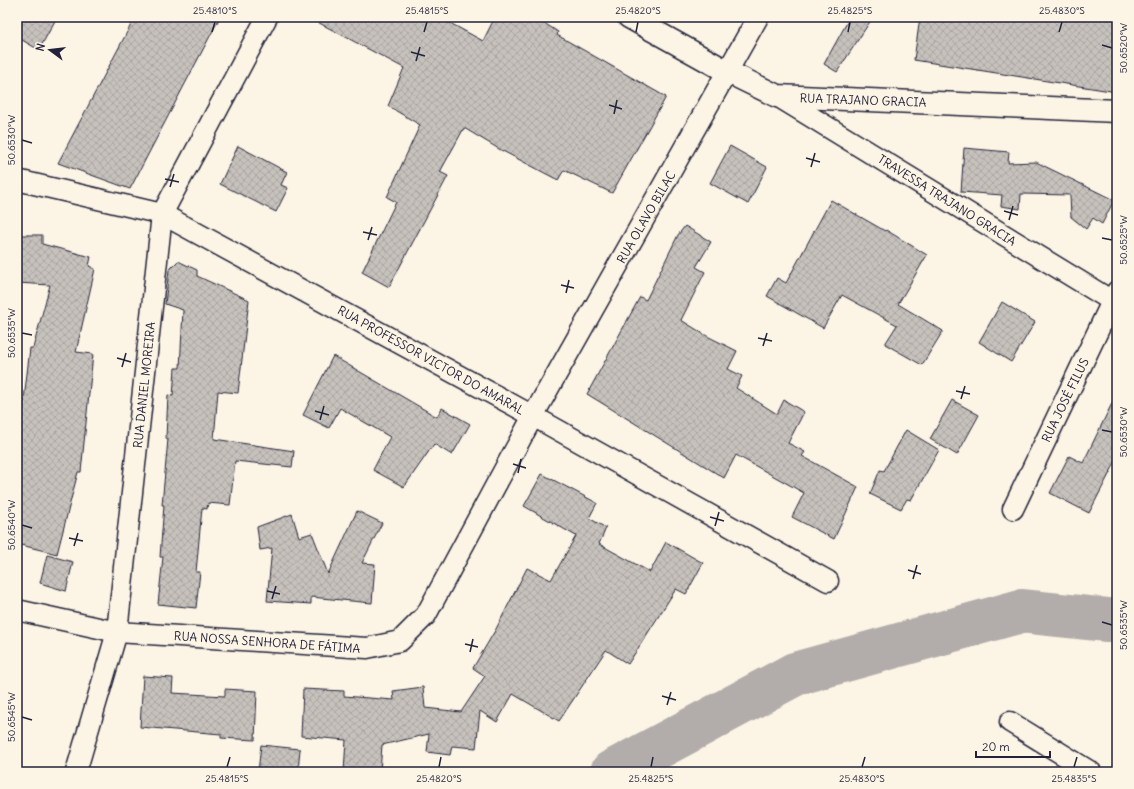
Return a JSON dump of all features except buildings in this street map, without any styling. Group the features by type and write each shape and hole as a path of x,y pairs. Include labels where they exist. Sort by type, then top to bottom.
{"main road":[{"name":"RUA TRAJANO GRACIA","path":"629,17 728,72 777,96 1117,111"}],"street":[{"name":"RUA DANIEL MOREIRA","path":"76,772 117,632 162,214 267,17"},
{"name":"RUA OLAVO BILAC","path":"533,416 758,17"},
{"name":"TRAVESSA TRAJANO GRACIA","path":"777,96 1115,299"},
{"name":"RUA PROFESSOR VICTOR DO AMARAL","path":"17,180 162,214 533,416 828,581"},
{"name":"RUA JOSÉ FILUS","path":"1013,509 1115,299"},
{"name":"RUA NOSSA SENHORA DE FÁTIMA","path":"17,610 117,632 367,648 400,641 426,615 533,416"},
{"path":"1010,722 1092,772"}],"waterway":[{"path":"612,772 795,674 1021,611 1117,621"}]}
